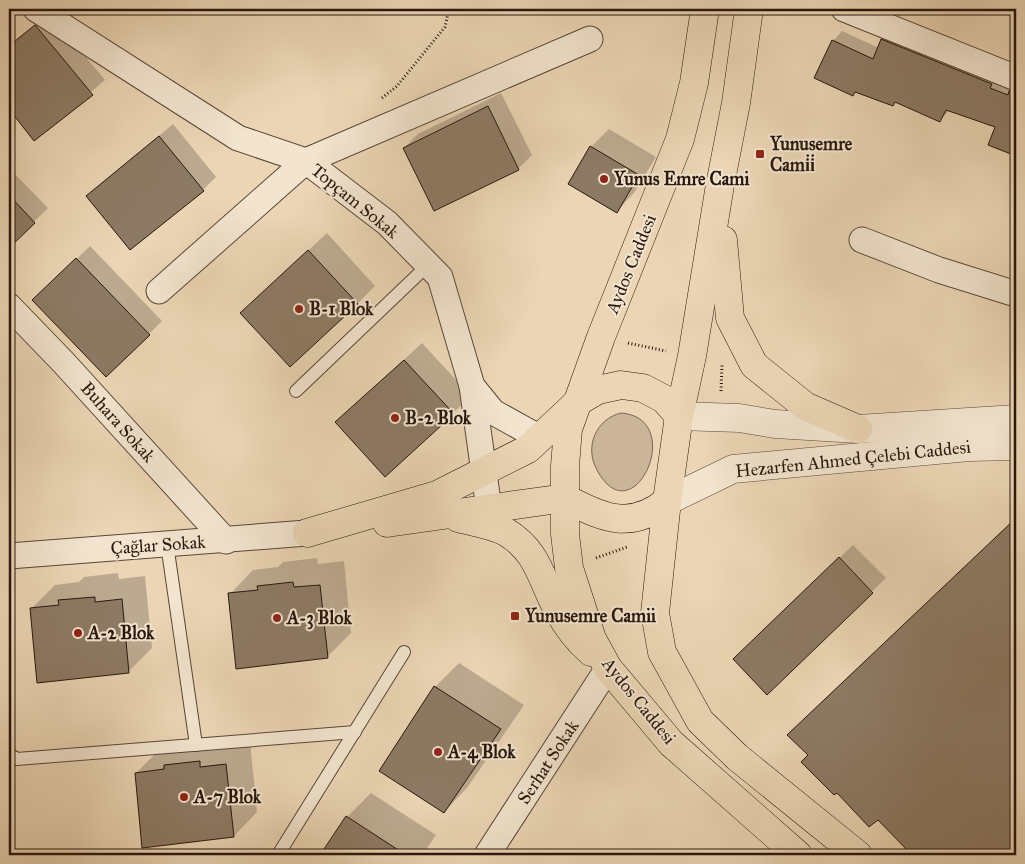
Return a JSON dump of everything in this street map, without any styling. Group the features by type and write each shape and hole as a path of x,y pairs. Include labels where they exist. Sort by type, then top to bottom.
{"main road":[{"name":"Aydos Caddesi","path":"579,401 601,337 680,139 694,83 705,9"},
{"path":"307,534 449,515 497,520 565,498 592,512 612,519 634,518 655,511 667,501 679,416 692,356 744,54 749,9"},
{"path":"720,186 724,276 730,318 746,353 754,366 805,406 858,428"},
{"path":"307,534 437,495 528,449 579,401 598,390 621,385 643,388 664,399 679,416"},
{"path":"565,498 568,429 579,401"},
{"name":"Aydos Caddesi","path":"565,498 565,534 569,568 592,639 608,668 671,743 798,855"},
{"name":"Aydos Caddesi","path":"667,501 655,613 662,652 700,721 738,757 858,855"},
{"path":"497,520 536,560 558,610 582,645 608,668"}],"street":[{"name":"Topçam Sokak","path":"36,9 238,138 306,161 387,222 440,277 472,386 493,412 540,438"},
{"path":"844,9 1016,78"},
{"path":"159,291 306,161 590,39"},
{"path":"862,240 939,270 1016,294"},
{"name":"Buhara Sokak","path":"9,306 64,363 226,541"},
{"path":"472,386 483,472 497,520"},
{"name":"Hezarfen Ahmed Çelebi Caddesi","path":"679,416 739,418 775,424 858,428 1016,419"},
{"name":"Hezarfen Ahmed Çelebi Caddesi","path":"667,501 733,469 969,447 1016,446"},
{"name":"Çağlar Sokak","path":"9,556 307,534"},
{"name":"Serhat Sokak","path":"487,855 608,668"}],"lane":[{"path":"296,391 428,265"},
{"path":"167,544 196,746"},
{"path":"278,855 404,652"},
{"path":"9,754 17,759 355,732"}],"path":[{"path":"374,105 397,86 446,27 449,9"},
{"path":"601,337 692,356"}],"shaded area":[{"path":"621,413 641,420 651,434 652,451 648,469 638,483 625,490 611,487 597,470 592,452 592,443 599,428 612,416"}],"building":[{"path":"35,25 93,95 34,141 9,109 9,46"},
{"path":"881,39 992,84 990,88 1008,95 1009,91 1016,92 1016,156 988,145 995,127 946,110 940,122 895,102 893,106 855,92 853,96 814,78 832,40 873,59"},
{"path":"488,106 519,170 434,211 403,148"},
{"path":"159,136 204,191 130,250 86,196"},
{"name":"Yunus Emre Cami","path":"590,146 639,175 617,213 568,184"},
{"path":"9,195 35,223 9,248"},
{"name":"B-1 Blok","path":"308,250 358,304 290,367 240,313"},
{"path":"76,258 150,335 106,377 32,300"},
{"name":"B-2 Blok","path":"404,360 454,414 385,477 335,422"},
{"path":"1016,518 1016,855 912,855 878,820 869,827 837,793 834,795 801,762 808,755 787,735"},
{"path":"839,557 873,593 767,695 733,659"},
{"name":"A-3 Blok","path":"293,582 294,587 320,585 328,658 236,669 228,593 258,590 257,586"},
{"name":"A-2 Blok","path":"95,597 95,602 122,599 129,673 37,683 30,608 59,605 58,600"},
{"name":"A-4 Blok","path":"434,686 501,729 444,813 379,771"},
{"name":"A-7 Blok","path":"200,761 200,767 226,764 234,837 142,848 135,773 164,769 164,765"},
{"path":"346,816 406,855 320,855"}],"place":[{"name":"Yunusemre Cami̇i̇","path":"760,154"},
{"name":"Yunus Emre Cami","path":"604,179"},
{"name":"B-1 Blok","path":"299,309"},
{"name":"B-2 Blok","path":"395,418"},
{"name":"Yunusemre Camii","path":"515,616"},
{"name":"A-3 Blok","path":"277,618"},
{"name":"A-2 Blok","path":"78,633"},
{"name":"A-4 Blok","path":"438,752"},
{"name":"A-7 Blok","path":"184,797"}]}
